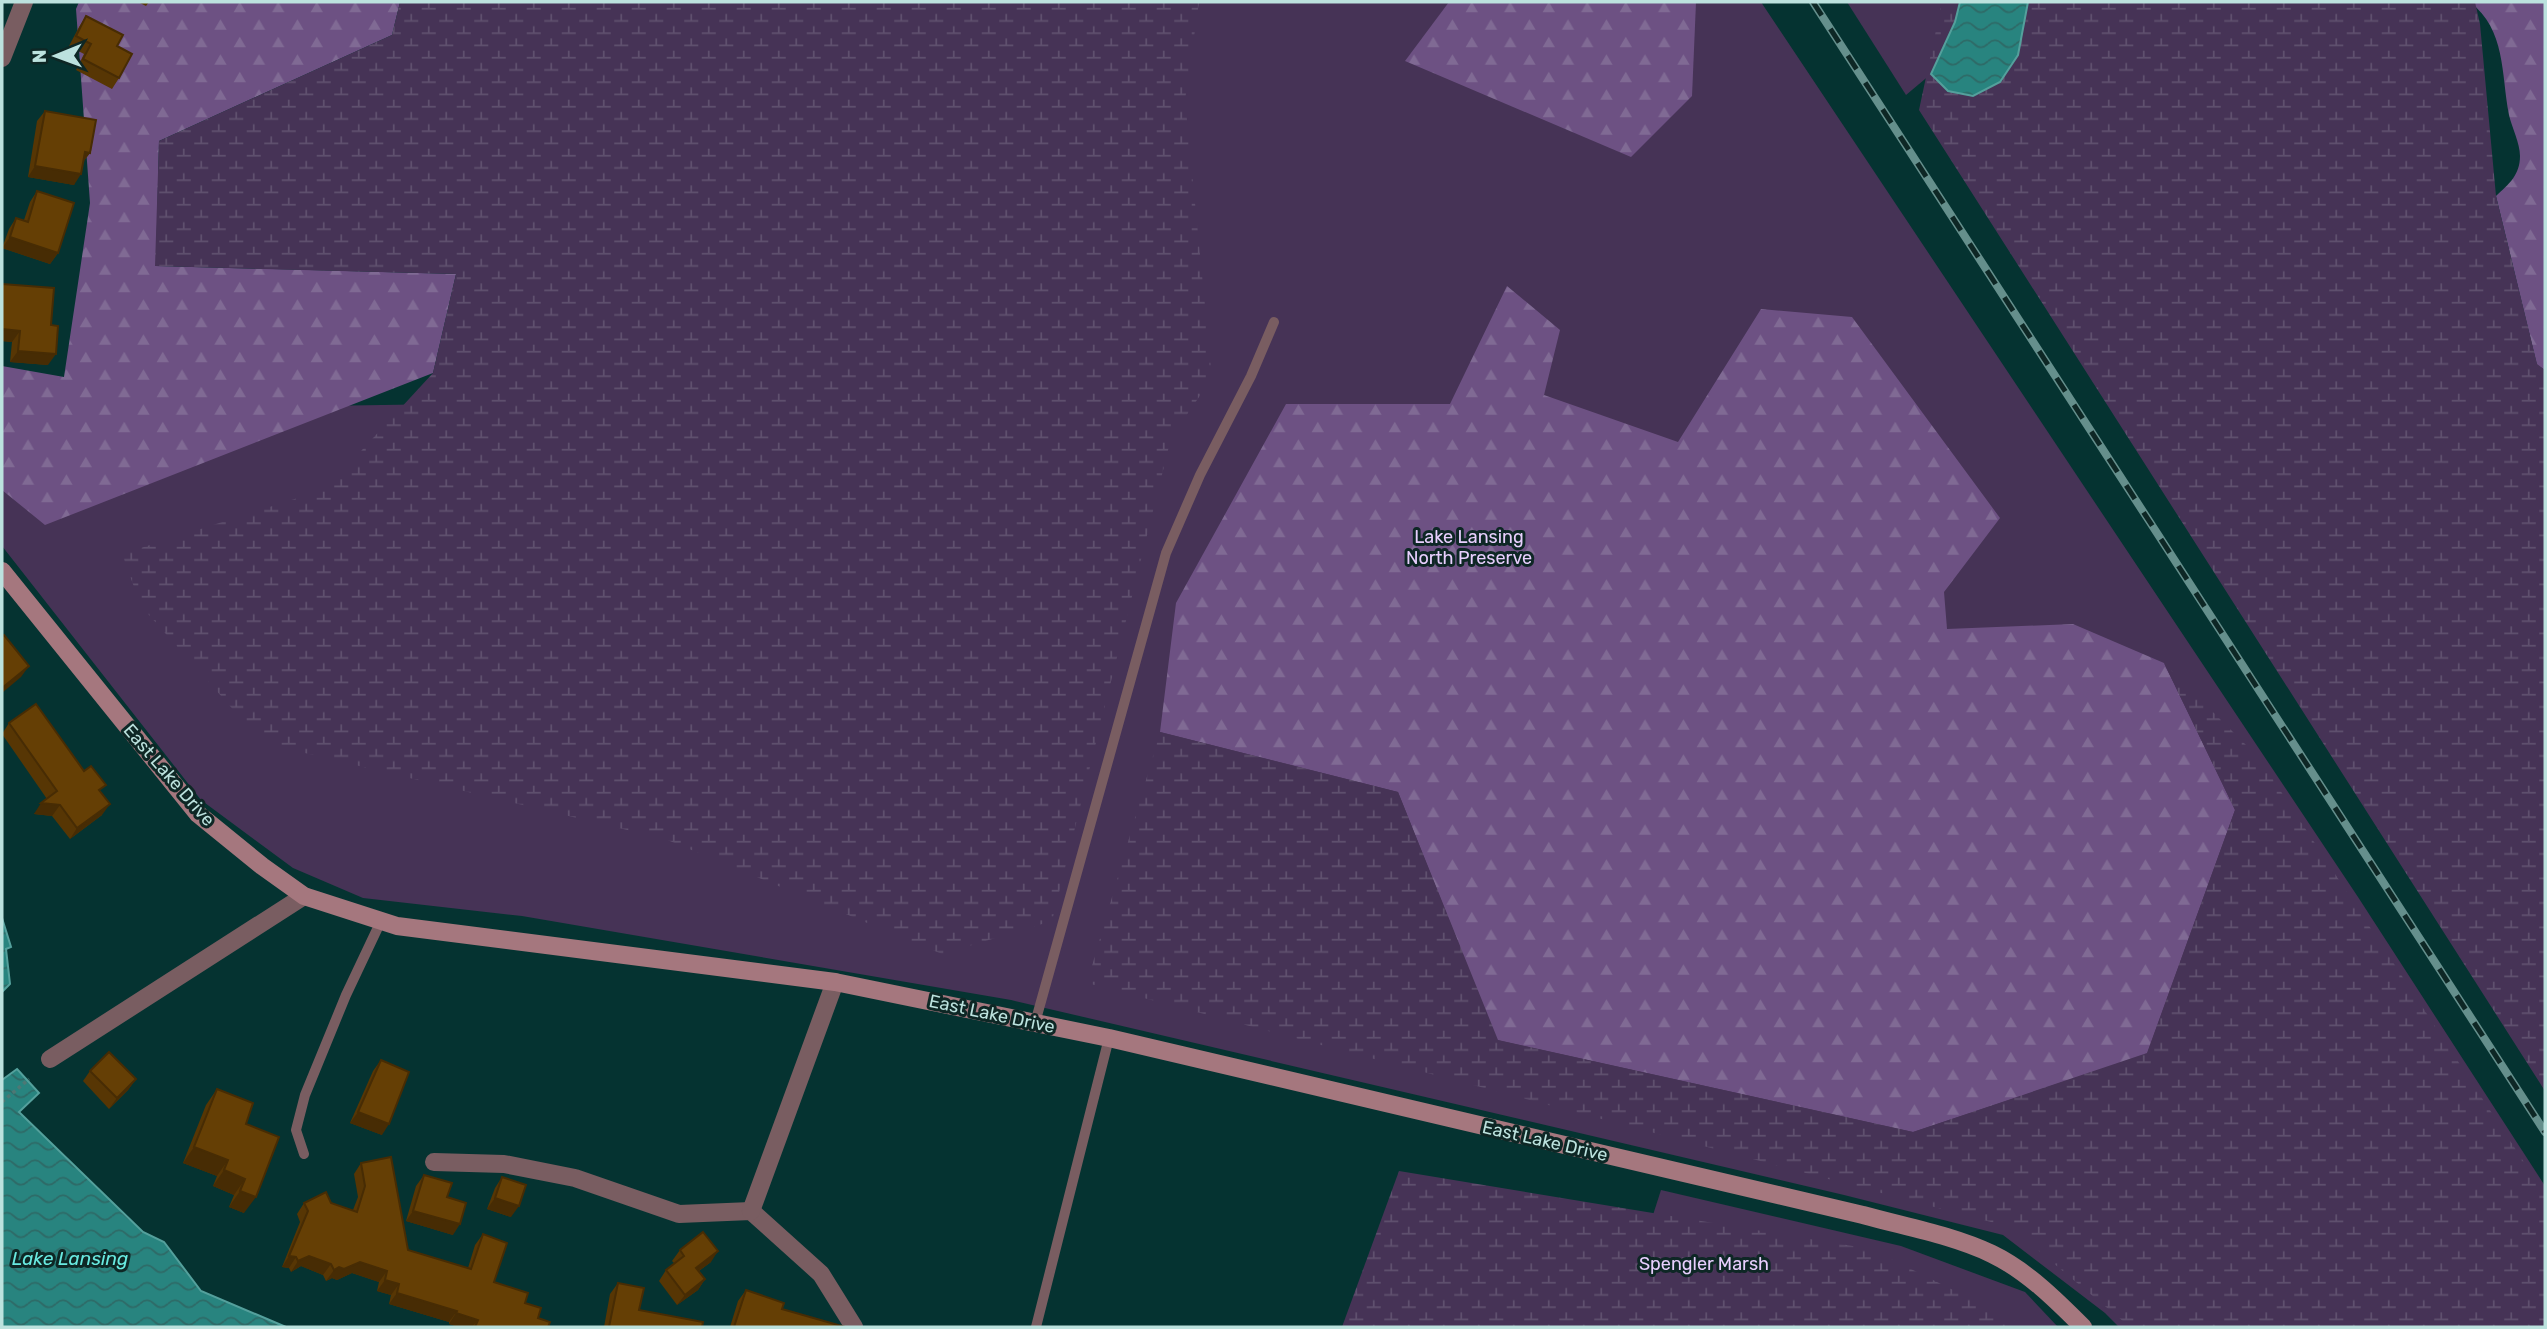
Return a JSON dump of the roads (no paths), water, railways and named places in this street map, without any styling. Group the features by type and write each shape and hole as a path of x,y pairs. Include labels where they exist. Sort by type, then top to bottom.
{"street":[{"path":"2,58 24,2"},
{"name":"East Lake Drive","path":"2,571 198,814 225,838 304,896 397,926 835,982 1110,1038 1863,1215 1934,1234 1992,1254 2042,1286 2083,1327"},
{"path":"50,1059 304,896"},
{"path":"751,1211 835,982"},
{"path":"434,1162 504,1164 575,1178 679,1214 751,1211 821,1274 854,1327"}],"lane":[{"path":"1035,1023 1166,553 1200,475 1251,376 1274,322"},
{"path":"304,1154 296,1130 305,1095 346,995 381,921"},
{"path":"1036,1327 1110,1038"}],"water":[{"path":"1960,2 2028,2 2018,55 2000,82 1973,96 1948,91 1931,74 1955,22"},
{"path":"2,918 11,947 6,949 10,984 2,992"},
{"name":"Lake Lansing","path":"17,1069 39,1093 19,1112 143,1232 164,1242 201,1291 286,1327 2,1327 2,1080"}],"railway":[{"path":"1813,2 2545,1132"}],"park label":[{"name":"Lake Lansing North Preserve","path":"1469,547"},
{"name":"Spengler Marsh","path":"1704,1264"}]}
